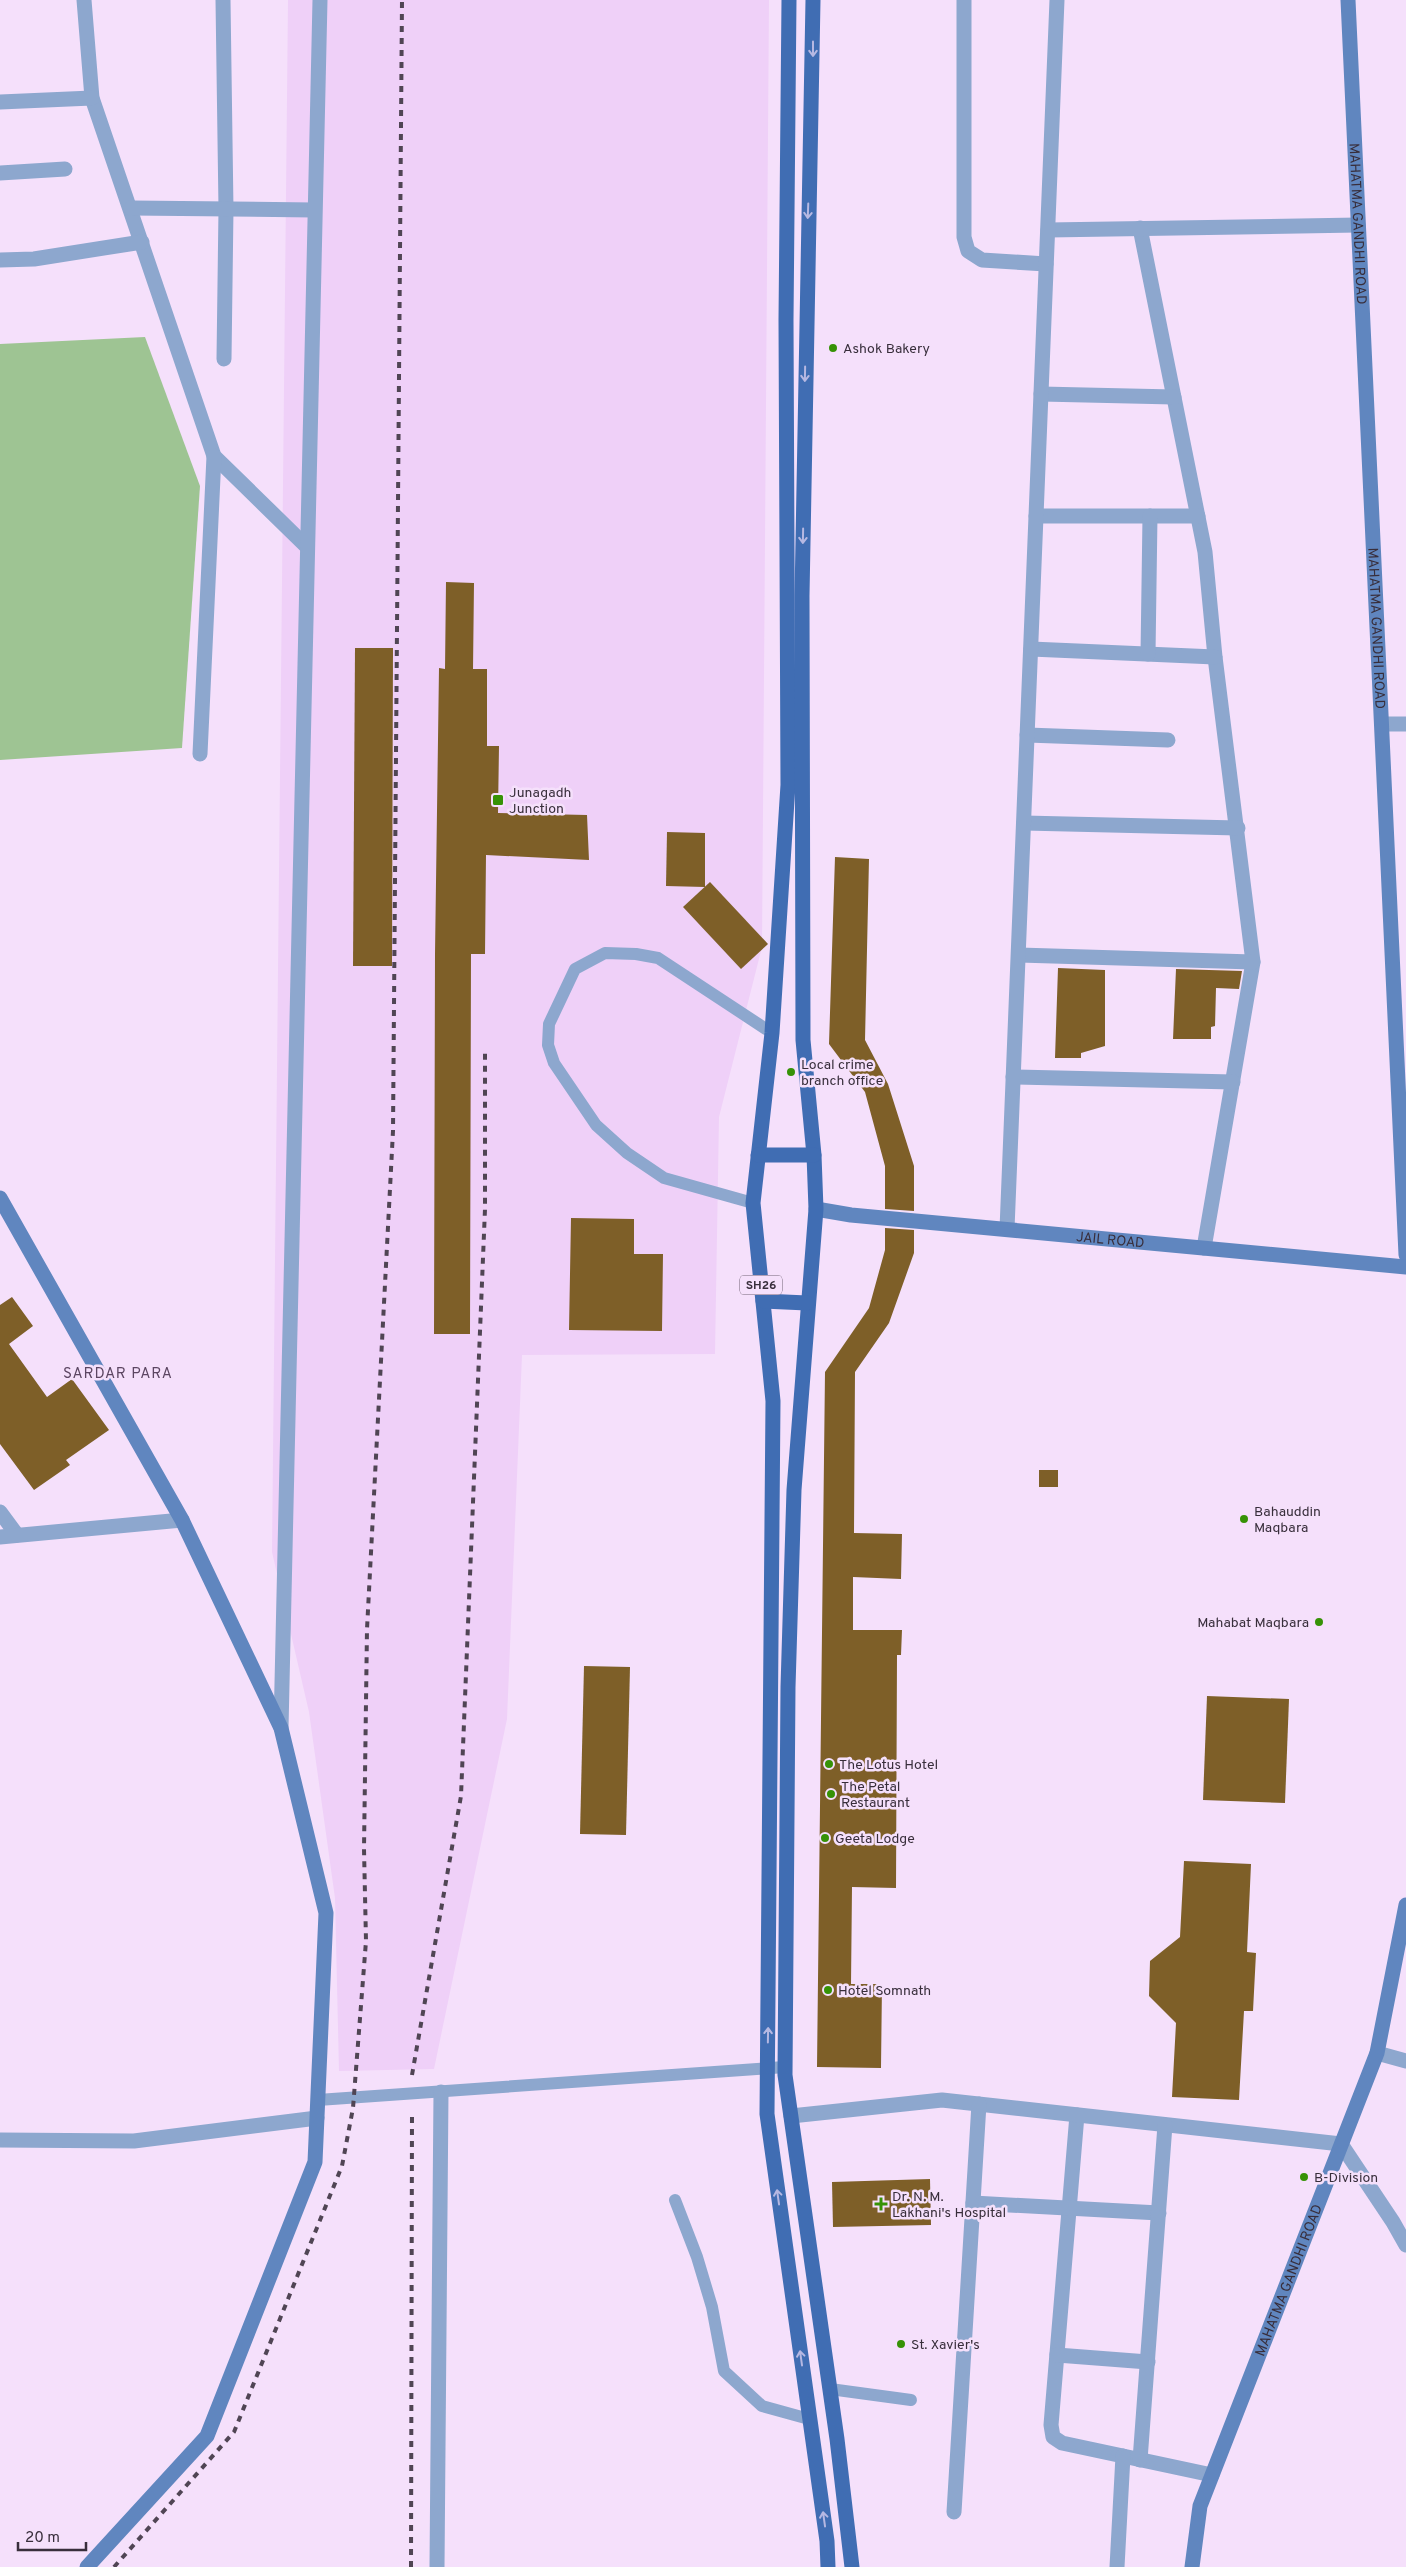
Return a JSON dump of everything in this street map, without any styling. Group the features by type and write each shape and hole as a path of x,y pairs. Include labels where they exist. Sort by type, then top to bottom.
{"main road":[{"name":"SH26","path":"790,0 786,320 788,785 772,1033 753,1203 773,1401 767,2114 828,2567"},
{"path":"813,0 802,596 803,1040 814,1155 816,1209 807,1303 794,1490 789,1668 785,2067 830,2388 852,2567"},
{"path":"758,1155 814,1155"},
{"path":"763,1302 807,1303"}],"street":[{"path":"84,0 92,98 214,456 200,754"},
{"path":"223,0 226,209 224,359"},
{"path":"281,1728 306,546 320,0"},
{"path":"964,0 964,237 968,251 982,260 1046,264"},
{"path":"1008,1229 1057,0"},
{"name":"MAHATMA GANDHI ROAD","path":"1348,0 1406,1256"},
{"path":"0,102 92,98"},
{"path":"0,173 65,169"},
{"path":"131,208 314,210"},
{"path":"1048,230 1358,225"},
{"path":"1140,228 1205,552 1215,657 1238,828 1253,962 1204,1248"},
{"path":"0,260 34,259 142,242"},
{"path":"1041,394 1174,398"},
{"path":"214,456 306,546"},
{"path":"1036,516 1198,516"},
{"path":"1148,654 1150,516"},
{"path":"1031,650 1215,657"},
{"path":"1382,724 1406,724"},
{"path":"1027,735 1168,740"},
{"path":"1024,823 1238,828"},
{"path":"1019,955 1253,962"},
{"path":"1013,1077 1233,1082"},
{"path":"0,1198 182,1520 281,1728 326,1913 315,2162 207,2436 86,2567"},
{"name":"JAIL ROAD","path":"816,1209 851,1215 1406,1267"},
{"path":"0,1512 16,1535"},
{"path":"0,1537 182,1520"},
{"name":"MAHATMA GANDHI ROAD","path":"1192,2567 1200,2506 1377,2053 1406,1905"},
{"path":"1377,2053 1406,2061"},
{"path":"436,2567 441,2092"},
{"path":"791,2116 942,2100 1341,2144 1393,2222 1406,2245"},
{"path":"954,2512 979,2104"},
{"path":"1077,2115 1051,2425 1053,2437 1062,2443 1212,2475"},
{"path":"0,2140 134,2141 317,2118"},
{"path":"1140,2460 1166,2125"},
{"path":"973,2203 1159,2213"},
{"path":"1057,2355 1148,2362"},
{"path":"1117,2567 1123,2456"}],"lane":[{"path":"753,1203 664,1178 627,1154 596,1125 554,1063 548,1045 549,1024 575,969 605,952 658,958 772,1033"},
{"path":"318,2100 785,2067"},
{"path":"675,2200 697,2256 712,2307 724,2371 762,2406 809,2420"},
{"path":"830,2388 911,2400"}],"shaded area":[{"path":"288,0 769,0 762,947 719,1117 715,1354 522,1355 507,1719 434,2069 339,2071 335,1898 309,1712 272,1552"}],"green space":[{"path":"145,337 200,486 182,748 0,760 0,344"}],"building":[{"path":"446,582 474,583 473,669 487,669 487,746 499,746 498,813 587,815 589,860 486,855 485,954 471,954 470,1334 434,1334 435,954 439,668 445,669"},
{"path":"355,648 393,648 392,966 353,966"},
{"path":"667,832 705,833 705,887 666,886"},
{"path":"835,857 869,859 865,1040 888,1084 914,1166 914,1211 885,1209 885,1166 865,1092 829,1044"},
{"path":"710,882 768,944 741,969 683,907"},
{"path":"1058,968 1105,970 1105,1046 1081,1053 1081,1058 1055,1058"},
{"path":"1176,969 1242,971 1239,989 1216,988 1215,1026 1211,1027 1211,1039 1173,1039"},
{"path":"571,1218 634,1219 634,1254 663,1254 662,1331 569,1330"},
{"path":"885,1228 914,1230 914,1253 889,1323 855,1372 854,1533 902,1534 901,1579 853,1577 853,1630 902,1630 901,1655 897,1655 896,1888 852,1887 851,1984 882,1984 881,2068 817,2067 825,1372 869,1308 885,1250"},
{"path":"12,1297 33,1326 9,1344 47,1397 72,1379 109,1430 66,1460 70,1465 34,1490 0,1444 0,1305"},
{"path":"1039,1470 1058,1470 1058,1487 1039,1487"},
{"path":"584,1666 630,1667 626,1835 580,1834"},
{"path":"1207,1696 1289,1699 1285,1803 1203,1800"},
{"path":"1184,1861 1251,1864 1247,1952 1256,1953 1253,2011 1244,2011 1239,2100 1172,2097 1176,2023 1149,1996 1150,1961 1180,1937"},
{"path":"930,2179 931,2225 833,2227 832,2182"}],"railway":[{"path":"114,2567 234,2432 342,2166 353,2108 366,1941 364,1849 367,1629 393,1131 402,0"},
{"path":"412,2075 461,1796 485,1209 485,1050"},
{"path":"411,2567 412,2112"}],"place":[{"name":"Ashok Bakery","path":"833,348"},
{"name":"Junagadh Junction","path":"498,800"},
{"name":"Local crime branch office","path":"791,1072"},
{"name":"Bahauddin Maqbara","path":"1244,1519"},
{"name":"Mahabat Maqbara","path":"1319,1622"},
{"name":"The Lotus Hotel","path":"829,1764"},
{"name":"The Petal Restaurant","path":"831,1794"},
{"name":"Geeta Lodge","path":"825,1838"},
{"name":"Hotel Somnath","path":"828,1990"},
{"name":"B-Division","path":"1304,2177"},
{"name":"Dr. N. M. Lakhani's Hospital","path":"881,2204"},
{"name":"St. Xavier's","path":"901,2344"}],"district":[{"name":"SARDAR PARA","path":"118,1373"}]}
